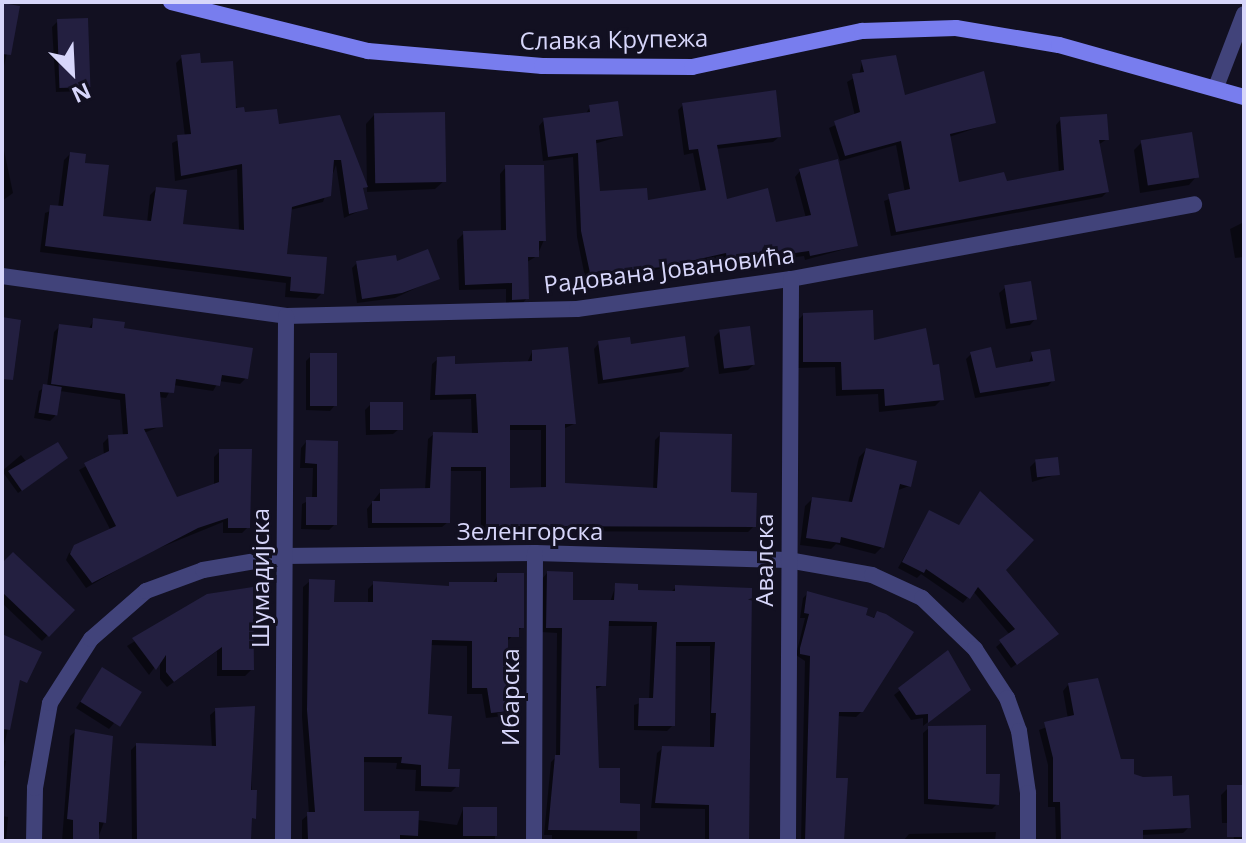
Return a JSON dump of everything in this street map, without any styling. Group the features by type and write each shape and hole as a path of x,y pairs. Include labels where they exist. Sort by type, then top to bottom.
{"main road":[{"name":"Славка Крупежа","path":"171,2 368,51 542,66 692,67 862,31 956,28 1020,36 1216,87"},
{"path":"1216,87 1244,97"}],"street":[{"path":"1216,87 1244,14"},
{"name":"Радована Јовановића","path":"2,276 286,316 577,309 791,279 1194,204"},
{"name":"Авалска","path":"788,841 791,279"},
{"name":"Шумадијска","path":"283,841 286,316"},
{"name":"Зеленгорска","path":"34,841 35,788 50,703 91,639 146,591 203,570 284,556 535,553 788,560 900,585 922,598 968,640 1007,698 1019,731 1028,793 1028,841"},
{"name":"Ибарска","path":"534,841 535,553"}],"building":[{"path":"2,3 20,6 11,55 2,54"},
{"path":"88,18 90,87 59,88 57,19"},
{"path":"200,53 201,63 233,61 236,108 244,107 245,112 277,109 279,124 340,115 368,187 363,188 368,209 349,214 341,160 334,160 331,196 292,207 287,254 327,257 324,294 290,291 291,277 45,246 50,205 63,206 70,152 86,154 85,163 109,165 103,216 151,221 156,187 187,190 183,224 244,230 242,164 181,176 177,135 191,134 181,55"},
{"path":"896,55 905,95 984,71 996,123 950,134 959,182 1004,172 1007,181 1064,170 1060,117 1107,114 1109,140 1099,140 1109,192 896,232 888,194 910,189 901,141 845,156 834,121 860,112 852,74 864,72 861,60"},
{"path":"776,90 781,137 717,145 727,199 768,188 776,222 811,215 799,169 838,159 858,246 810,256 809,251 774,256 773,250 727,259 726,253 664,267 590,273 581,231 578,153 548,157 543,118 590,112 589,105 618,101 623,136 596,140 600,191 647,188 648,200 706,190 698,149 689,150 682,103"},
{"path":"445,112 446,182 375,183 374,113"},
{"path":"1192,132 1199,177 1148,186 1141,140"},
{"path":"505,165 544,165 546,241 539,241 539,257 528,257 529,299 512,300 512,283 465,285 463,231 506,230"},
{"path":"428,249 440,279 402,293 362,299 356,261 396,255 397,261"},
{"path":"1031,281 1037,320 1010,324 1004,285"},
{"path":"873,310 874,340 926,328 933,365 939,364 944,400 885,406 884,389 842,390 841,362 803,362 803,313"},
{"path":"2,317 21,320 13,380 2,379"},
{"path":"93,318 125,322 124,328 253,348 248,379 222,375 220,386 176,379 174,393 160,392 163,427 144,429 177,497 219,482 219,449 252,449 250,528 228,528 228,518 198,528 92,583 70,554 74,545 116,526 84,463 109,451 108,435 128,434 125,394 51,384 59,324 92,328"},
{"path":"750,326 755,365 724,368 719,330"},
{"path":"685,336 689,367 603,380 598,341 630,337 631,344"},
{"path":"568,347 576,424 565,424 565,483 657,488 660,432 732,434 731,492 757,493 756,527 486,526 486,467 451,467 450,523 372,523 372,501 380,501 380,489 430,488 433,432 478,433 476,394 435,395 437,357 455,356 455,364 532,361 532,350","holes":["510,425 546,425 546,487 510,488"]},
{"path":"991,347 996,368 1033,361 1031,352 1050,349 1055,381 980,393 970,352"},
{"path":"310,353 337,353 337,406 310,406"},
{"path":"43,384 62,387 57,416 38,413"},
{"path":"370,402 403,402 403,430 370,430"},
{"path":"306,440 338,441 337,525 306,525 306,497 317,497 317,464 305,463"},
{"path":"58,442 68,458 22,491 8,471"},
{"path":"866,448 917,461 911,487 900,484 884,548 841,537 840,543 806,538 812,497 852,502"},
{"path":"1058,457 1060,475 1037,477 1035,459"},
{"path":"980,491 1034,540 1006,570 1059,634 1017,665 999,640 1015,629 978,587 970,599 926,569 924,573 902,562 929,510 959,525"},
{"path":"13,552 75,610 49,637 2,592 2,563"},
{"path":"547,571 573,572 573,600 614,600 615,583 638,584 638,590 675,591 675,585 752,588 749,841 709,841 709,805 655,803 662,746 714,747 716,713 711,713 715,642 676,642 675,726 638,726 639,698 653,698 657,622 609,621 606,686 596,686 599,768 620,768 620,803 640,804 640,831 548,830 555,755 560,755 562,628 546,628"},
{"path":"497,573 524,573 524,628 519,628 519,637 508,637 508,693 518,692 520,710 491,713 487,688 472,688 472,641 432,640 428,714 452,716 448,769 460,769 459,787 421,786 421,765 401,763 402,757 364,757 364,811 419,811 418,836 400,835 400,841 308,841 307,812 315,812 307,710 309,579 335,580 334,602 373,602 373,581 449,586 449,582 497,582"},
{"path":"253,587 254,670 222,670 222,647 174,682 166,672 166,655 156,670 132,638 207,594"},
{"path":"807,591 868,608 866,615 874,618 877,611 886,614 914,632 863,712 839,712 836,778 848,778 844,841 805,841 810,656 800,654 800,648 809,614 804,613"},
{"path":"2,634 42,652 27,683 20,680 10,730 2,729"},
{"path":"948,650 971,690 928,723 928,714 916,715 898,688"},
{"path":"102,667 142,692 120,727 80,702"},
{"path":"1098,678 1121,759 1134,759 1134,774 1143,777 1172,776 1173,796 1189,795 1191,828 1143,830 1143,841 1061,841 1060,802 1053,802 1053,758 1044,722 1074,715 1068,683"},
{"path":"255,706 251,790 257,790 251,841 137,841 136,743 216,746 215,708"},
{"path":"986,725 986,774 1000,774 999,805 928,799 928,726"},
{"path":"75,729 113,736 106,823 99,822 99,841 73,841 73,820 67,819"},
{"path":"1227,785 1244,785 1244,837 1227,837"},
{"path":"463,807 497,807 497,836 463,836"}]}
